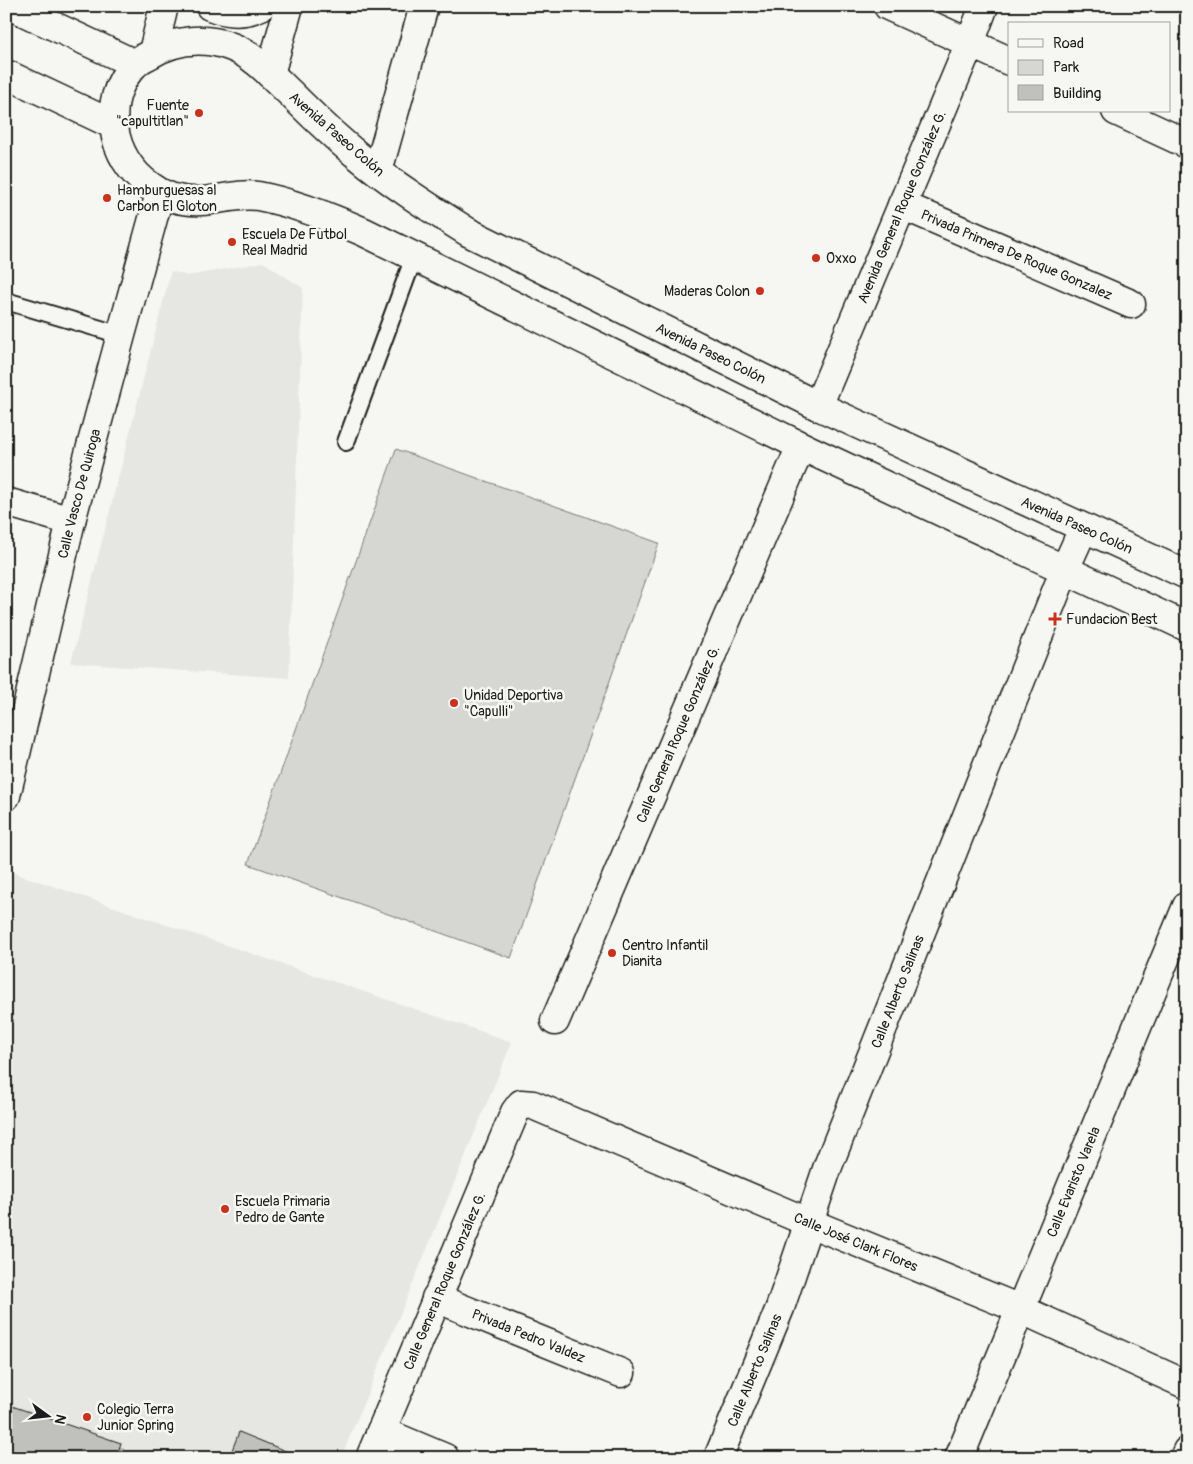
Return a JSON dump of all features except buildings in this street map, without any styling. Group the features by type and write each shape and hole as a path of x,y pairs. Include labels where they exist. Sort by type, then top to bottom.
{"street":[{"path":"11,6 144,58"},
{"path":"164,6 144,58 122,82 114,102 114,125 117,142 128,164 139,178 160,193 181,200 191,201 234,196 256,196 295,205 332,218 801,446 1187,627"},
{"path":"210,6 230,12 252,11 261,6"},
{"path":"270,74 289,6"},
{"path":"378,171 424,6"},
{"path":"888,6 1008,62"},
{"name":"Avenida General Roque González G.","path":"818,406 984,6"},
{"name":"Avenida Paseo Colón","path":"144,58 173,44 183,42 204,41 230,46 244,53 270,74 357,155 428,207 468,232 818,406 1187,575"},
{"path":"6,74 114,125"},
{"path":"1118,112 1187,144"},
{"name":"Calle Vasco De Quiroga","path":"6,796 72,521 160,193"},
{"name":"Privada Primera De Roque Gonzalez","path":"902,205 1131,304"},
{"name":"Calle General Roque González G.","path":"555,1021 801,446"},
{"path":"6,502 72,521"},
{"name":"Calle Alberto Salinas","path":"718,1458 780,1308 828,1166 1065,569 1083,529"},
{"name":"Calle Evaristo Varela","path":"959,1458 1187,906"},
{"name":"Calle General Roque González G.","path":"370,1458 515,1112 521,1104"},
{"name":"Calle José Clark Flores","path":"521,1104 533,1105 810,1223 1020,1309 1187,1385"},
{"name":"Privada Pedro Valdez","path":"436,1298 621,1373"},
{"path":"381,1431 445,1458"},
{"path":"1184,1458 1187,1451"}],"lane":[{"path":"346,442 414,257"},
{"path":"6,301 121,335"}],"shaded area":[{"path":"263,262 303,288 289,678 71,663 171,271 188,276"},
{"name":"Escuela Primaria Pedro de Gante","path":"11,872 512,1042 341,1458 6,1458 6,895"}],"green space":[{"name":"Unidad Deportiva \"Capulli\"","path":"396,449 659,543 511,958 248,864"}],"place":[{"name":"Fuente \"capultitlan\"","path":"199,113"},
{"name":"Hamburguesas al Carbon El Gloton","path":"107,198"},
{"name":"Escuela De Futbol Real Madrid","path":"232,242"},
{"name":"Oxxo","path":"816,258"},
{"name":"Maderas Colon","path":"760,291"},
{"name":"Fundacion Best","path":"1055,619"},
{"name":"Unidad Deportiva \"Capulli\"","path":"454,703"},
{"name":"Centro Infantil Dianita","path":"612,953"},
{"name":"Escuela Primaria Pedro de Gante","path":"225,1209"},
{"name":"Colegio Terra Junior Spring","path":"87,1417"}]}
